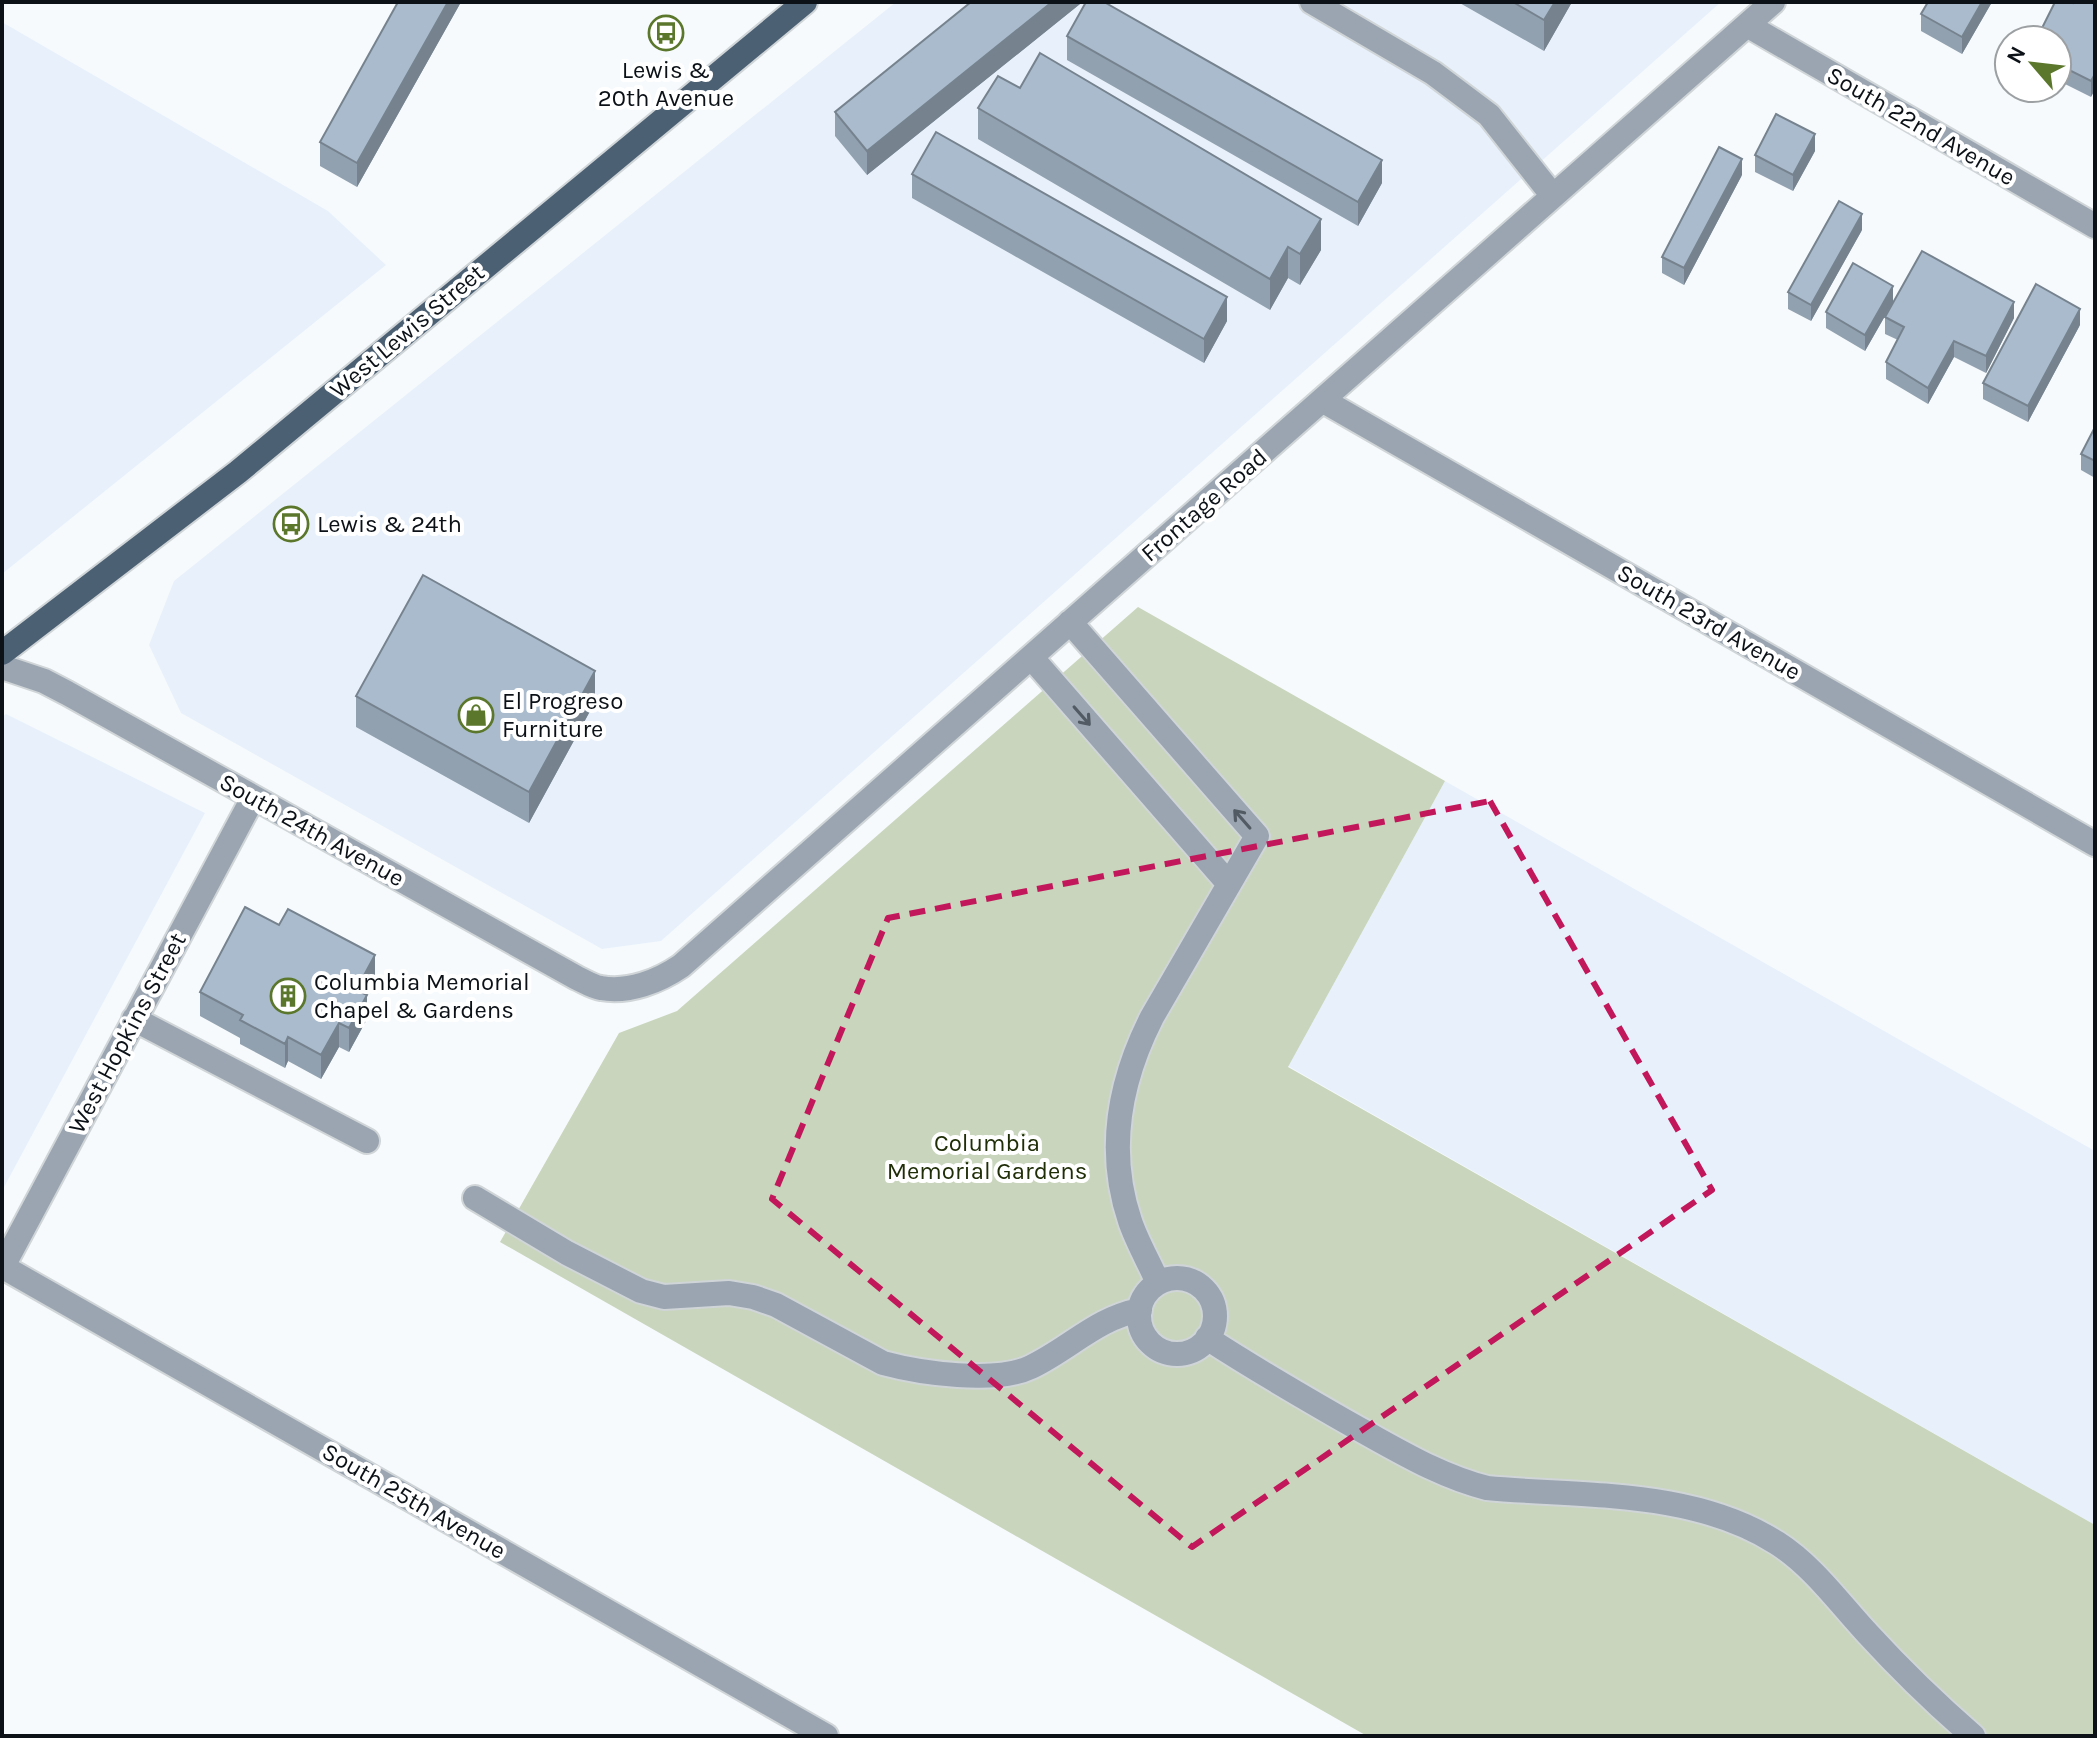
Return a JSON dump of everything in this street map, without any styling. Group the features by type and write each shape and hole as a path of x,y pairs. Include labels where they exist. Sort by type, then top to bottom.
{"main road":[{"name":"West Lewis Street","path":"2,653 238,472 805,2"}],"street":[{"path":"1312,2 1433,73 1489,115 1553,196"},
{"name":"Frontage Road","path":"623,987 662,979 681,966 1773,2"},
{"name":"South 22nd Avenue","path":"1747,25 2095,226"},
{"name":"South 23rd Avenue","path":"1322,400 2095,844"},
{"path":"1070,622 1257,836 1137,1047 1119,1106 1116,1149 1120,1184 1130,1222 1158,1283"},
{"path":"1031,657 1229,884"},
{"name":"South 24th Avenue","path":"2,667 44,681 577,978 600,988 623,987"},
{"name":"West Hopkins Street","path":"2,1267 253,798"},
{"path":"134,1019 367,1141"},
{"path":"475,1198 567,1253 641,1291 664,1297 729,1293 753,1297 776,1305 883,1363 902,1368 939,1374 1013,1374 1030,1367 1106,1320 1140,1310"},
{"name":"South 25th Avenue","path":"2,1267 826,1736"},
{"path":"1181,1279 1203,1289 1214,1309 1214,1321 1207,1338 1194,1350 1169,1354 1147,1340 1141,1328 1140,1310 1141,1302 1158,1283 1181,1279"},
{"path":"1207,1338 1300,1395 1429,1468 1459,1481 1487,1488 1661,1502 1705,1510 1747,1526 1779,1544 1809,1568 1903,1671 1973,1736"}],"highlighted area":[{"path":"1490,801 1712,1190 1192,1547 772,1199 888,918"}],"shaded area":[{"path":"896,2 1721,2 661,941 602,949 181,713 149,645 174,581"},
{"path":"2,22 328,211 386,265 2,574"},
{"path":"6,714 205,813 2,1191 2,717"},
{"path":"1445,781 2095,1151 2095,1525 1288,1066"}],"green space":[{"name":"Columbia Memorial Gardens","path":"1138,607 1445,781 1288,1067 2095,1525 2095,1736 1367,1736 500,1242 619,1033 677,1011"}],"building":[{"path":"398,2 448,2 357,163 320,142"},
{"path":"971,2 1052,2 867,151 835,112"},
{"path":"1086,2 1104,2 1382,160 1358,202 1067,36"},
{"path":"1513,2 1555,2 1544,20"},
{"path":"1928,2 1982,2 1962,37 1921,14"},
{"path":"2055,2 2095,2 2095,74 2091,81 2073,72 2073,24 2044,24"},
{"path":"1040,53 1321,219 1300,254 1288,247 1270,279 978,108 998,76 1020,88"},
{"path":"1776,114 1815,134 1793,175 1755,155"},
{"path":"936,132 1227,297 1204,339 912,174"},
{"path":"1719,147 1742,159 1684,268 1662,257"},
{"path":"1839,201 1862,214 1811,305 1788,292"},
{"path":"1922,251 2014,302 1986,356 1954,341 1928,388 1886,362 1904,327 1885,317"},
{"path":"1853,263 1893,286 1865,335 1826,312"},
{"path":"2036,284 2080,309 2028,406 1983,383"},
{"path":"2095,427 2095,461 2081,454"},
{"name":"El Progreso Furniture","path":"423,575 595,671 529,792 356,696"},
{"name":"Columbia Memorial Chapel & Gardens","path":"245,907 279,925 288,909 375,955 356,990 367,995 349,1028 339,1023 321,1055 288,1037 285,1044 240,1020 243,1015 200,992"}],"place":[{"name":"Lewis & 20th Avenue","path":"666,33"},
{"name":"Lewis & 24th","path":"291,524"},
{"name":"El Progreso Furniture","path":"476,715"},
{"name":"Columbia Memorial Chapel & Gardens","path":"288,996"}]}
